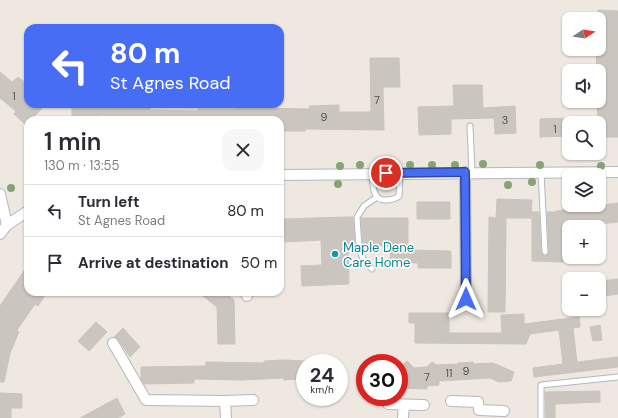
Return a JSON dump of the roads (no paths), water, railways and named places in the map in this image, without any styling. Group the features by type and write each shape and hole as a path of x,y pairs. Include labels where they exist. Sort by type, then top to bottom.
{"street":[{"path":"466,299 469,172"},
{"path":"284,174 618,172"},
{"path":"0,194 7,225"},
{"path":"0,234 7,225 24,214"},
{"path":"114,343 146,400 253,400"},
{"path":"225,401 226,418"},
{"path":"451,401 478,402 479,414 504,411"},
{"path":"408,405 424,405"},
{"path":"403,418 404,406"}],"lane":[{"path":"469,172 470,126"},
{"path":"541,172 545,252"},
{"path":"372,174 374,192 377,197 385,200 395,199 399,196 400,173"},
{"path":"372,269 363,259 359,248 357,217 364,206 377,197"},
{"path":"541,418 541,385 618,377"}],"place":[{"name":"Maple Dene Care Home","path":"335,254"}]}
